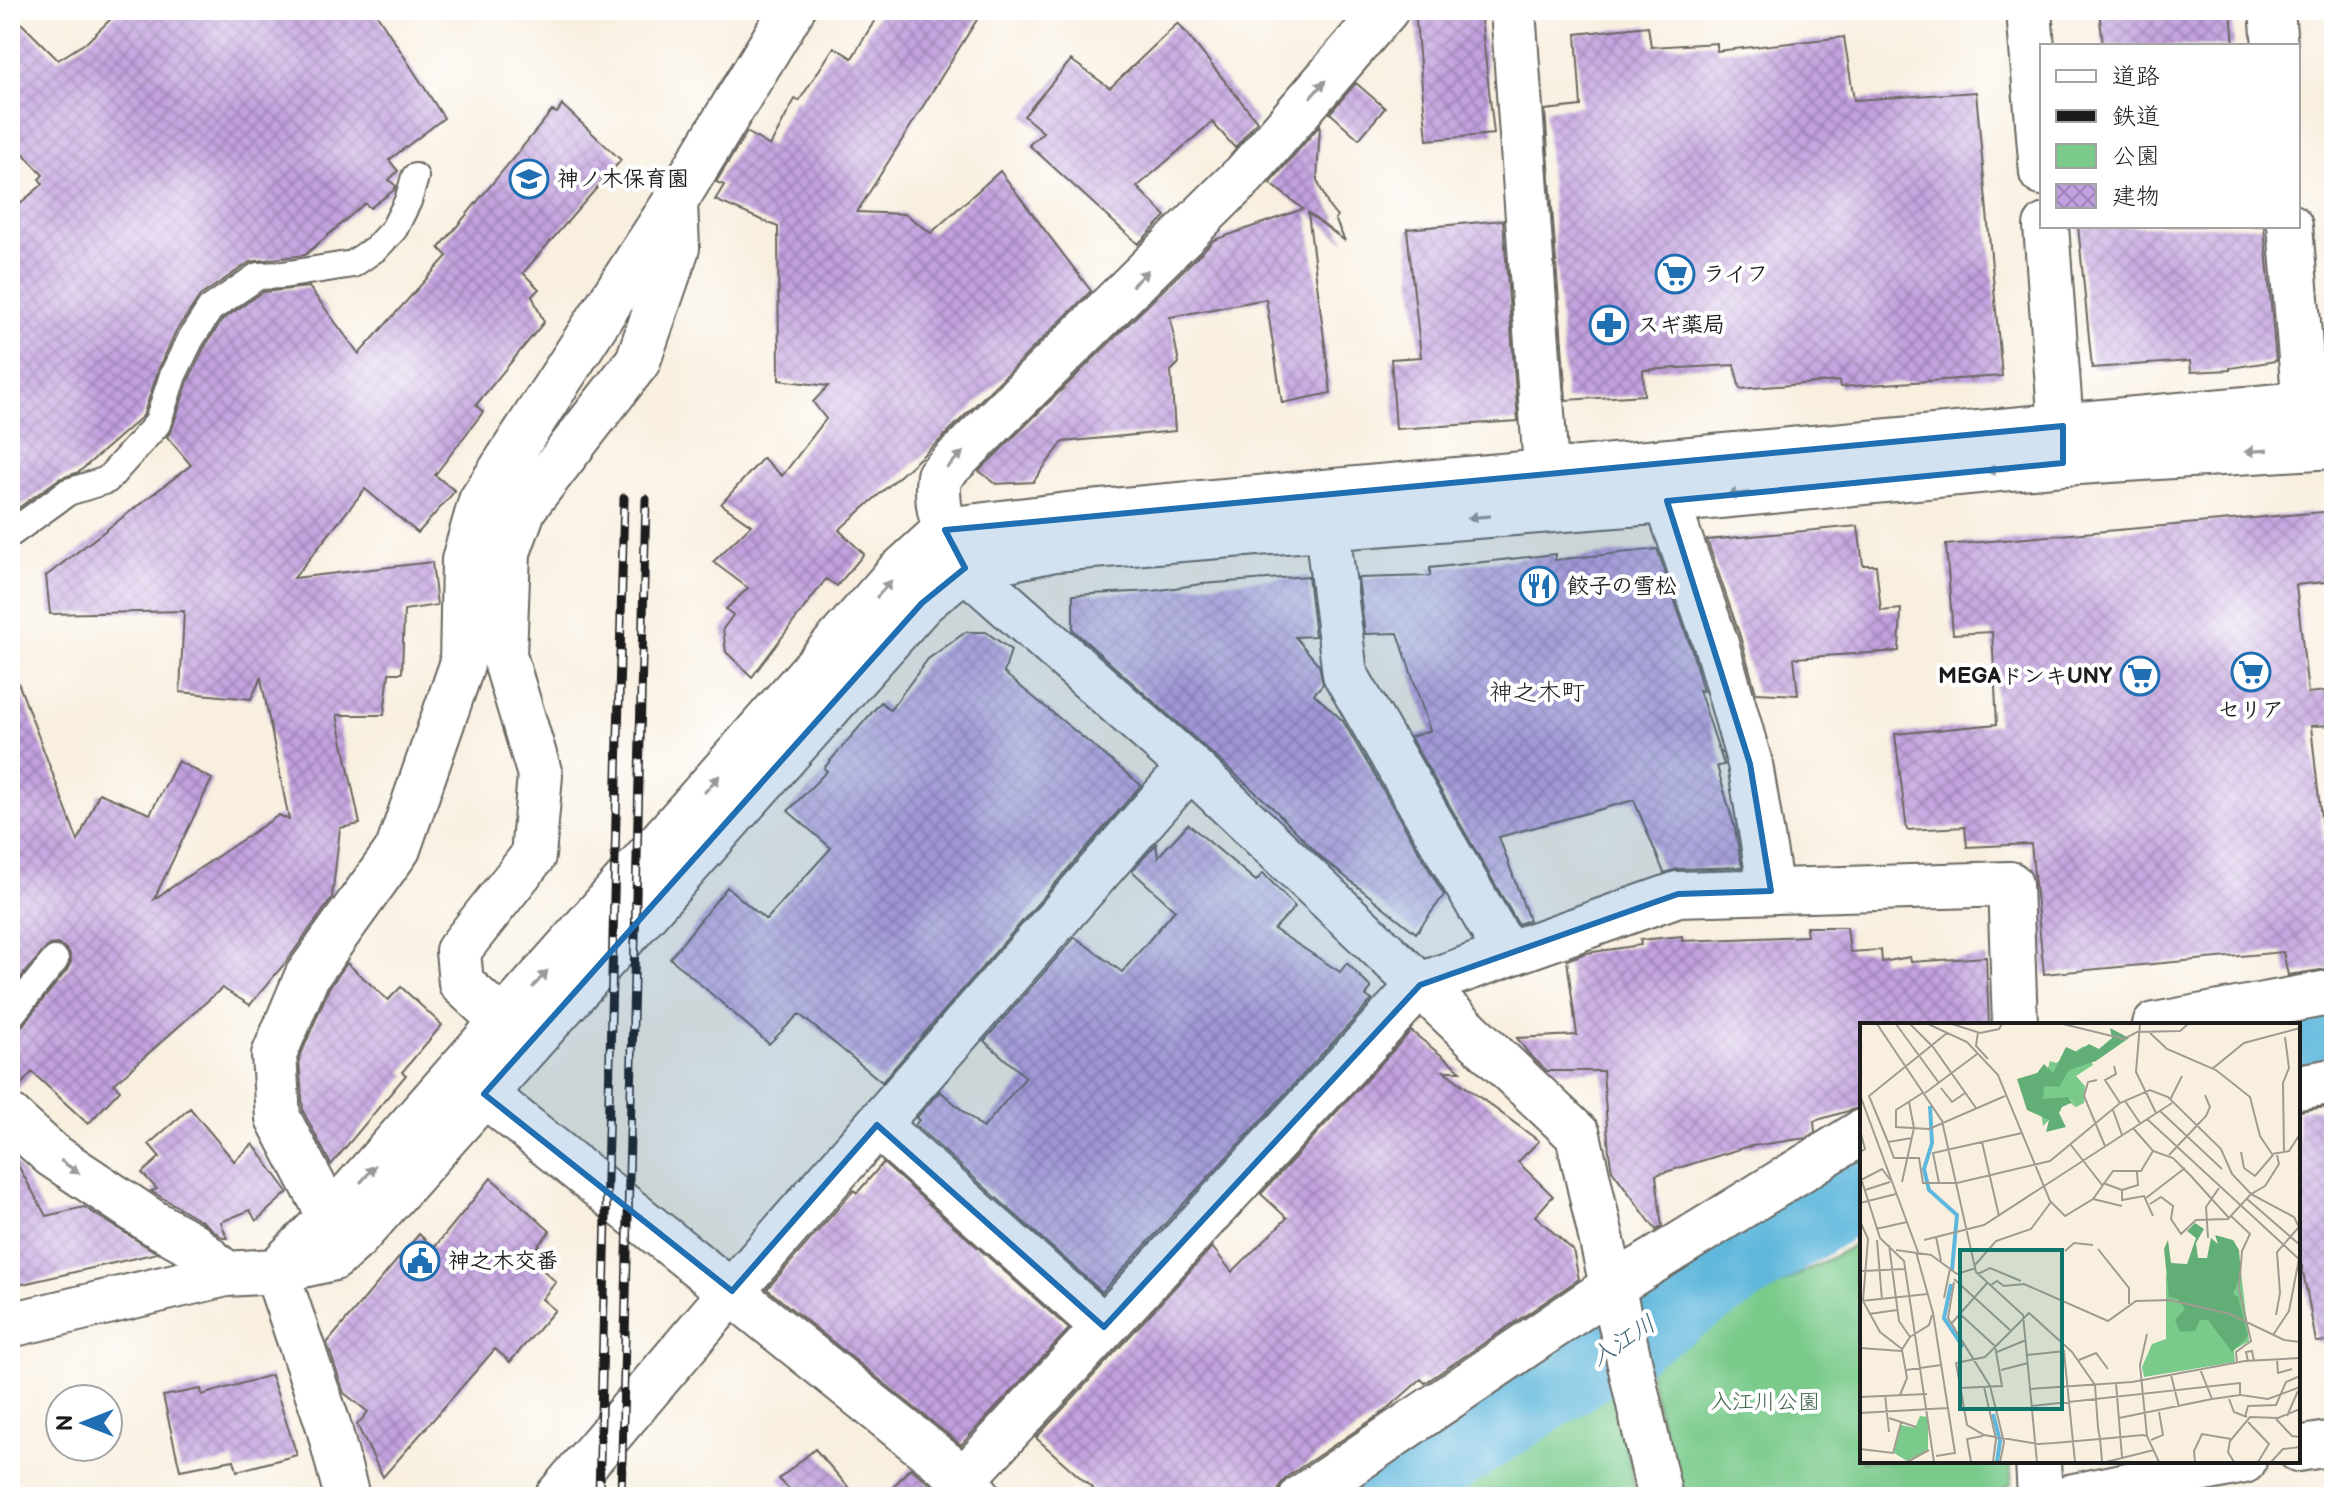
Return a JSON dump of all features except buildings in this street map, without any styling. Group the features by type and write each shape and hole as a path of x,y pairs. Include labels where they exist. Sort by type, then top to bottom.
{"street":[{"path":"343,1228 278,1118 274,1055 307,976 398,849 462,665 464,560 481,501 675,202 792,10"},
{"path":"1386,10 1245,174 939,476 936,500 945,530 965,568 1190,767 1578,1135 1660,1497"},
{"path":"1513,10 1548,491"},
{"path":"2029,10 2040,148"},
{"path":"2272,10 2275,44"},
{"path":"515,1033 461,983 458,951 533,856 540,775 504,655 508,552 524,508 638,361 677,248 675,202"},
{"path":"2046,228 2063,445"},
{"path":"343,1228 515,1033 896,575 945,530 1068,515 1548,491 2063,445 2321,447 2319,403 2290,228"},
{"path":"10,1325 226,1274 276,1271 343,1228 484,1094 515,1033 922,603 965,568 1055,549 1327,529 1548,491 1667,501 2063,445 2319,403"},
{"path":"1667,501 1716,644 1750,764 1771,891"},
{"path":"1327,529 1345,674 1507,954"},
{"path":"557,1497 732,1291 1190,767"},
{"path":"484,1094 732,1291 972,1488 1104,1327 1420,985 1678,894 2010,884 2015,1023"},
{"path":"2166,1023 2334,992"},
{"path":"2300,1087 2334,1081"},
{"path":"10,1117 52,1155 154,1223 190,1243 226,1274"},
{"path":"877,1125 1104,1327"},
{"path":"1302,1497 1614,1290 1860,1133"},
{"path":"276,1271 328,1424 347,1497"},
{"path":"2300,1449 2334,1443"},
{"path":"2038,1463 2040,1497"},
{"path":"2069,1497 2234,1463"}],"lane":[{"path":"10,534 68,492 107,480 157,424 173,375 210,309 258,276 353,264 376,248 394,229 408,201 415,177"},
{"path":"10,1016 55,960"}],"highlighted area":[{"path":"2063,426 2063,463 1667,501 1750,764 1771,891 1678,894 1420,985 1104,1327 877,1125 732,1291 484,1094 922,603 965,568 945,530"}],"green space":[{"name":"入江川公園","path":"1860,1242 1860,1463 2010,1463 2012,1483 2002,1491 1968,1497 1677,1497 1646,1357"},
{"path":"1611,1371 1637,1497 1409,1497"}],"waterway":[{"name":"入江川","path":"2300,1048 2334,1042"},
{"name":"入江川","path":"1384,1497 1860,1187"}],"railway":[{"path":"599,1497 624,498"},
{"path":"621,1497 646,499"}],"place":[{"name":"神ノ木保育園","path":"529,179"},
{"name":"ライフ","path":"1675,274"},
{"name":"スギ薬局","path":"1609,325"},
{"name":"餃子の雪松","path":"1539,586"},
{"name":"セリア","path":"2251,672"},
{"name":"MEGAドンキUNY","path":"2140,676"},
{"name":"神之木交番","path":"420,1261"}],"district":[{"name":"神之木町","path":"1537,692"}]}
